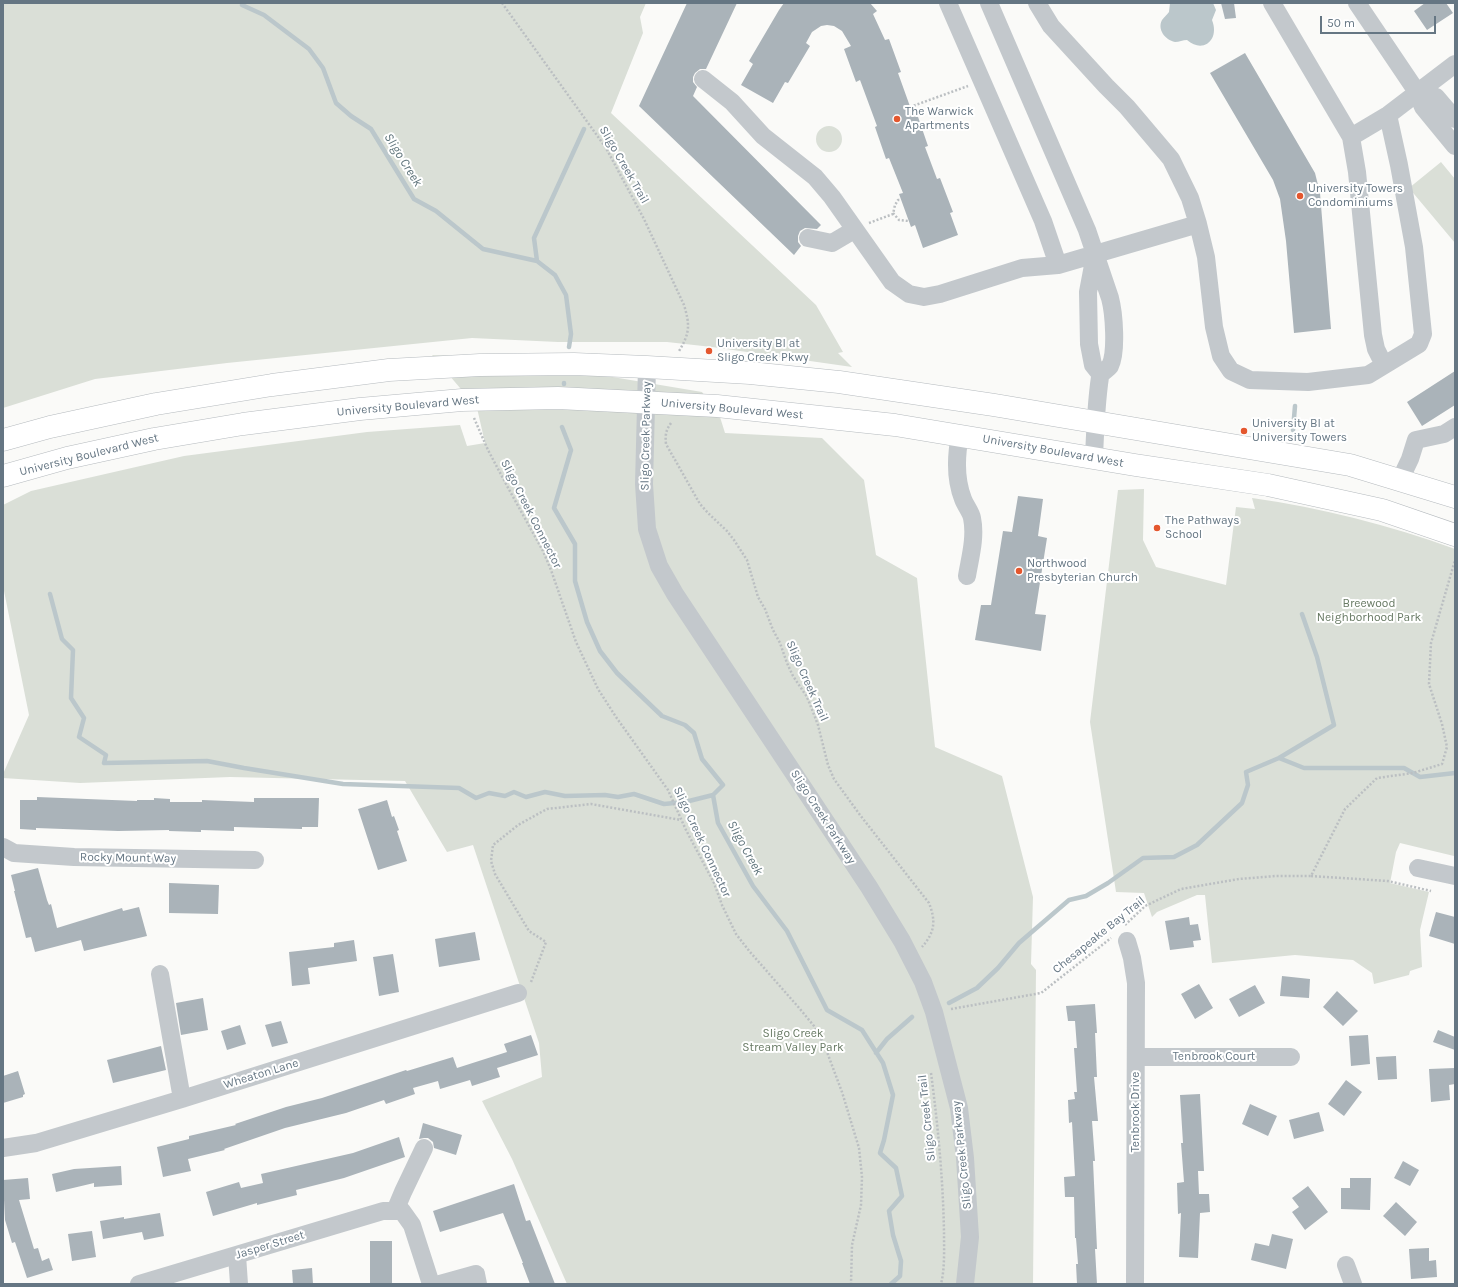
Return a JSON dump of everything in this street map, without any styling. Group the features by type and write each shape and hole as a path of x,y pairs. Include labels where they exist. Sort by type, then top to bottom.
{"main road":[{"path":"3,440 50,427 156,404 272,385 389,370 551,364 647,366 750,372 838,382 1095,422 1350,465 1455,497"},
{"name":"University Boulevard West","path":"3,476 67,458 154,438 243,424 360,409 469,400 558,398 717,406 895,425 1276,486 1382,510 1455,535"}],"street":[{"path":"948,3 1043,221 1058,265"},
{"path":"989,3 1087,230 1113,309 1114,352 1109,366 1101,375 1095,422 1094,458"},
{"path":"1036,3 1051,26 1127,107 1171,159 1190,198 1198,224 1206,257 1214,327 1221,356 1231,371 1250,380 1308,382 1368,375 1418,344 1423,334 1414,247 1388,115"},
{"path":"1272,3 1351,137 1357,172 1373,335 1376,349 1384,365"},
{"path":"1357,3 1417,92 1423,107 1455,146"},
{"path":"1351,137 1388,115 1455,64"},
{"path":"703,79 732,102 763,136 815,177 832,197 892,282 909,294 924,297 940,294 1022,268 1058,265 1198,224"},
{"path":"1417,92 1436,97 1455,119"},
{"path":"808,238 832,243 854,230"},
{"path":"1095,255 1088,292 1089,344 1093,365 1101,375"},
{"name":"Sligo Creek Parkway","path":"647,366 644,484 647,529 659,566 674,594 869,886 909,954 923,982 934,1012 959,1108 970,1237 965,1284"},
{"path":"1400,480 1410,459 1416,440 1444,434 1455,427"},
{"path":"960,435 957,450 957,474 963,498 972,517 974,534 967,576"},
{"name":"Rocky Mount Way","path":"3,847 14,853 67,856 255,860"},
{"path":"1418,868 1455,876"},
{"name":"Tenbrook Drive","path":"1121,935 1132,958 1136,983 1135,1284"},
{"path":"160,974 182,1099"},
{"name":"Wheaton Lane","path":"3,1148 36,1143 182,1099 518,993"},
{"name":"Tenbrook Court","path":"1136,1057 1292,1056"},
{"path":"424,1148 403,1192 399,1211 412,1226 431,1284"},
{"name":"Jasper Street","path":"139,1284 383,1211 399,1211"},
{"path":"237,1254 239,1284"},
{"path":"1346,1265 1353,1284"},
{"path":"440,1284 476,1274 478,1284"}],"path":[{"name":"Sligo Creek Trail","path":"502,3 606,148 644,219 684,306 688,318 687,336 678,353"},
{"path":"910,107 963,87"},
{"path":"893,213 895,204 898,200 901,200"},
{"path":"876,220 893,213"},
{"path":"893,213 900,220 909,221"},
{"name":"Sligo Creek Connector","path":"473,415 488,450 543,551 576,642 598,689 668,790 681,820 714,883 722,905 736,934 814,1026 824,1044 859,1148 862,1177 861,1205 852,1245 852,1284"},
{"name":"Sligo Creek Trail","path":"672,421 665,436 666,444 700,504 708,514 727,531 747,560 756,592 769,618 793,676 807,697 813,712 818,725 828,765 834,779 860,815 929,903 933,913 934,923 932,932 920,949"},
{"path":"1311,876 1345,809 1376,778 1413,773 1442,764 1447,747 1442,724 1428,684 1431,643 1455,560"},
{"path":"518,993 527,990 546,942 529,931 495,874 492,861 493,845 518,825 547,809 591,804 681,820"},
{"name":"Chesapeake Bay Trail","path":"934,1012 1041,993 1100,947 1121,935 1145,906 1181,888 1239,879 1276,876 1311,876 1388,881 1431,891"},
{"name":"Sligo Creek Trail","path":"931,1072 939,1134 943,1191 944,1252 941,1284"}],"green space":[{"path":"3,3 646,3 640,17 643,33 611,113 816,305 843,352 838,353 852,367 667,342 558,342 472,338 227,363 95,379 3,408"},
{"path":"829,126 838,130 842,139 838,148 829,152 820,148 816,139 820,130"},
{"path":"1441,162 1455,179 1455,243 1409,188"},
{"name":"Sligo Creek Stream Valley Park","path":"432,355 499,358 702,392 720,417 725,433 822,438 864,480 876,555 917,578 935,747 1002,776 1033,897 1031,964 1036,970 1033,1284 567,1284 512,1159 482,1101 542,1077 539,1043 473,845 447,852 405,781 230,777 80,783 3,778 3,774 29,715 3,586 3,505 31,491 184,456 367,432 460,425 467,446 485,443 477,408"},
{"name":"Breewood Neighborhood Park","path":"1144,489 1143,540 1156,567 1226,585 1236,507 1255,509 1252,498 1355,518 1405,532 1455,549 1455,853 1454,856 1400,843 1396,852 1390,883 1429,892 1420,930 1422,967 1410,971 1409,975 1374,984 1372,973 1353,960 1295,955 1212,963 1205,895 1197,895 1157,912 1152,917 1144,893 1116,892 1090,722 1118,490"}],"shaded area":[{"path":"1170,3 1213,3 1216,10 1212,20 1214,34 1212,39 1208,43 1199,46 1187,40 1175,42 1165,37 1161,30 1161,23 1169,12"}],"building":[{"path":"687,3 737,3 706,69 700,69 693,77 693,82 697,87 693,96 821,225 817,229 805,228 800,231 798,242 801,246 794,255 639,106"},
{"name":"The Warwick Apartments","path":"784,3 870,3 877,11 873,14 885,40 889,39 901,72 898,73 912,112 916,111 928,146 925,147 937,179 940,178 953,212 950,213 958,235 923,248 915,225 911,227 899,194 903,193 889,158 886,159 875,127 877,126 860,80 856,82 844,49 851,46 842,31 834,26 827,25 821,26 812,32 806,43 810,46 788,83 785,82 773,103 741,85 753,64 749,61"},
{"path":"1221,3 1234,3 1236,18 1225,19"},
{"path":"1425,3 1446,3 1453,13 1427,30 1414,11"},
{"name":"University Towers Condominiums","path":"1245,53 1315,173 1320,193 1331,329 1294,333 1286,241 1280,199 1273,180 1210,73"},
{"path":"1455,371 1455,405 1422,426 1407,402"},
{"name":"Northwood Presbyterian Church","path":"1018,496 1043,499 1038,536 1047,538 1035,614 1046,615 1041,651 975,640 981,605 991,605 1003,531 1012,532"},
{"path":"37,797 137,801 154,800 154,798 170,799 170,802 202,802 202,800 254,802 254,798 319,798 318,827 302,827 302,829 234,827 234,831 201,830 201,832 169,830 118,831 36,828 36,830 20,829 20,800 37,800"},
{"path":"387,800 392,817 394,816 399,830 397,831 407,861 378,870 358,809"},
{"path":"38,868 47,900 49,905 51,904 57,928 122,908 123,911 139,907 147,936 84,951 81,940 35,952 31,937 26,938 11,875"},
{"path":"169,883 219,885 218,914 169,913"},
{"path":"1436,912 1455,917 1455,944 1429,936"},
{"path":"1189,917 1190,925 1198,924 1201,940 1193,941 1194,947 1170,950 1165,921"},
{"path":"475,932 480,960 439,967 435,939"},
{"path":"354,940 357,961 308,968 310,984 292,986 289,952 334,947 334,943"},
{"path":"393,954 399,992 379,996 373,957"},
{"path":"1282,976 1310,979 1309,998 1280,996"},
{"path":"1199,984 1213,1008 1195,1019 1181,994"},
{"path":"1255,985 1265,1003 1239,1017 1229,999"},
{"path":"1337,991 1358,1011 1343,1026 1323,1007"},
{"path":"203,998 208,1030 181,1035 176,1003"},
{"path":"1095,1004 1097,1033 1095,1033 1097,1077 1094,1077 1098,1121 1092,1121 1095,1161 1093,1161 1097,1284 1077,1284 1076,1264 1078,1264 1075,1238 1074,1197 1065,1197 1064,1177 1075,1176 1072,1122 1069,1123 1068,1100 1075,1099 1074,1092 1077,1092 1074,1048 1077,1048 1075,1021 1068,1021 1066,1006"},
{"path":"281,1021 288,1043 272,1047 265,1025"},
{"path":"240,1025 246,1044 227,1050 221,1031"},
{"path":"1438,1030 1455,1037 1455,1050 1433,1042"},
{"path":"531,1035 538,1055 497,1068 500,1077 472,1086 470,1080 440,1089 438,1081 413,1088 415,1094 386,1104 384,1100 346,1113 285,1128 224,1149 225,1150 188,1159 191,1171 163,1177 157,1147 189,1139 189,1136 236,1125 235,1124 286,1107 322,1098 406,1070 407,1071 453,1057 457,1068 507,1052 504,1044"},
{"path":"1368,1035 1370,1064 1351,1066 1349,1036"},
{"path":"161,1046 166,1070 113,1083 107,1060"},
{"path":"1396,1056 1397,1079 1378,1080 1376,1057"},
{"path":"1455,1068 1455,1084 1449,1085 1450,1100 1431,1102 1429,1069"},
{"path":"18,1071 25,1094 23,1097 3,1103 3,1076"},
{"path":"1346,1080 1362,1092 1344,1116 1328,1104"},
{"path":"1200,1094 1204,1171 1198,1171 1199,1194 1209,1194 1210,1212 1200,1213 1198,1258 1179,1257 1181,1213 1178,1214 1177,1183 1184,1182 1181,1143 1183,1143 1180,1095"},
{"path":"1250,1104 1277,1116 1268,1136 1242,1124"},
{"path":"1319,1112 1324,1131 1294,1139 1289,1120"},
{"path":"423,1123 462,1135 456,1155 434,1148 433,1142 428,1138 419,1139"},
{"path":"399,1137 405,1157 344,1178 296,1190 297,1195 257,1205 257,1203 213,1216 206,1192 239,1182 241,1188 263,1183 261,1174 353,1153"},
{"path":"1403,1161 1419,1170 1410,1186 1394,1178"},
{"path":"121,1166 122,1185 94,1187 94,1183 56,1192 52,1174 74,1169"},
{"path":"28,1178 30,1199 19,1200 34,1249 38,1248 42,1261 49,1258 53,1270 27,1278 15,1242 12,1243 5,1220 3,1180"},
{"path":"1350,1178 1371,1178 1370,1210 1341,1209 1341,1188 1350,1188"},
{"path":"514,1184 526,1221 530,1220 555,1284 530,1284 503,1213 440,1232 433,1211"},
{"path":"1308,1186 1328,1212 1305,1230 1292,1212 1299,1207 1292,1198"},
{"path":"1396,1202 1417,1222 1405,1236 1383,1216"},
{"path":"160,1213 164,1236 144,1240 142,1232 103,1239 100,1221"},
{"path":"92,1231 96,1257 72,1261 68,1234"},
{"path":"1272,1234 1293,1239 1286,1269 1251,1260 1255,1243 1269,1246"},
{"path":"370,1241 392,1241 392,1284 370,1284"},
{"path":"1429,1248 1429,1261 1436,1260 1437,1277 1411,1279 1409,1249"},
{"path":"312,1268 313,1284 293,1284 292,1270"}],"waterway":[{"name":"Sligo Creek","path":"242,5 264,15 309,49 323,68 336,103 351,116 371,129 414,199 436,211 483,249 537,261 555,275 566,295 571,334 569,347"},
{"path":"537,261 534,238 584,129"},
{"path":"1293,430 1295,406"},
{"name":"Sligo Creek","path":"562,427 571,450 554,508 575,544 575,581 587,622 600,651 617,673 662,716 685,725 694,733 702,759 723,785 713,795 718,823 753,886 787,931 827,1010 862,1030 883,1063 893,1095 880,1153 896,1168 902,1196 889,1211 893,1235 901,1261 900,1276 891,1284"},
{"path":"50,594 62,639 73,650 71,698 84,718 79,737 106,755 104,763 207,761 343,784 459,788 476,798 489,793 505,796 514,792 526,797 545,792 565,796 605,795 618,797 634,794 664,804 685,802 713,795"},
{"path":"949,1003 977,988 998,968 1019,943 1069,900 1086,896 1108,883 1143,858 1174,857 1197,845 1242,803 1248,785 1246,772 1279,758 1334,725 1317,657 1302,614"},
{"path":"1279,758 1304,768 1404,768 1420,777 1455,773"},
{"path":"876,1053 887,1039 912,1017"}],"place":[{"name":"The Warwick Apartments","path":"897,119"},
{"name":"University Towers Condominiums","path":"1300,196"},
{"name":"University Bl at Sligo Creek Pkwy","path":"709,351"},
{"name":"University Bl at University Towers","path":"1244,431"},
{"name":"The Pathways School","path":"1157,528"},
{"name":"Northwood Presbyterian Church","path":"1019,571"}]}
